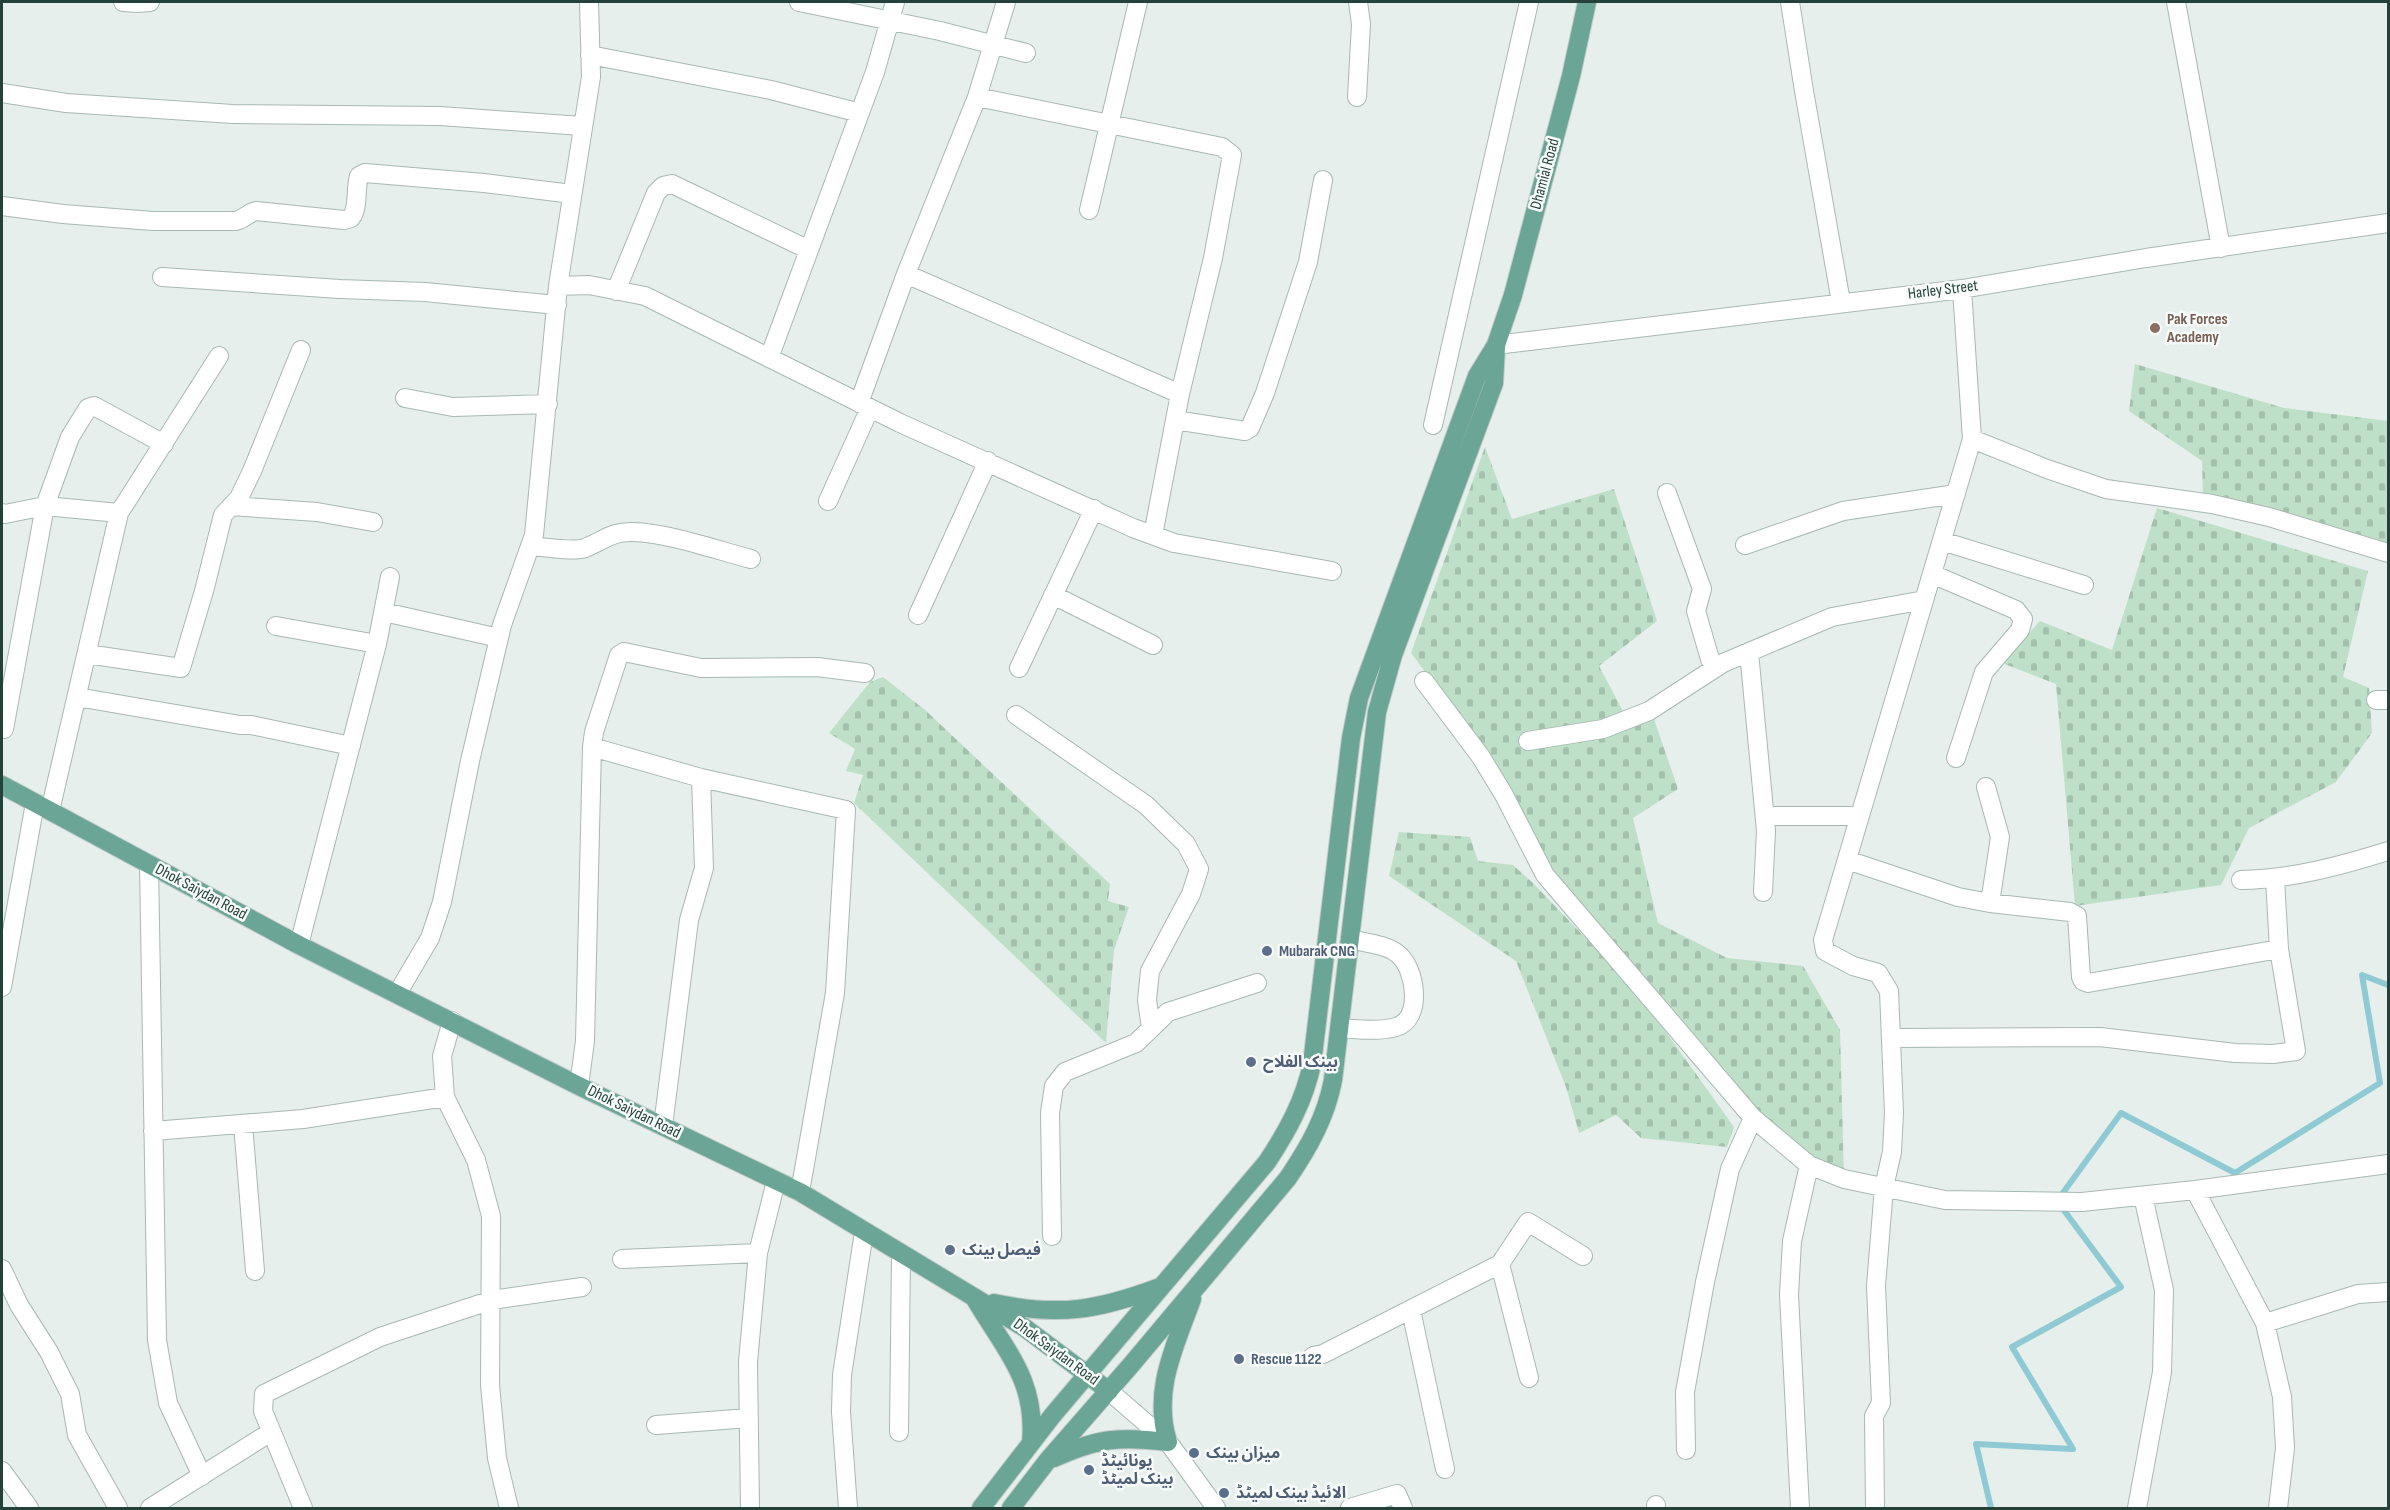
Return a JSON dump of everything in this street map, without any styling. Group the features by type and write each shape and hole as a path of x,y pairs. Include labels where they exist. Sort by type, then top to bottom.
{"main road":[{"name":"Dhamial Road","path":"1496,345 1513,295 1534,219 1571,76 1587,2"},
{"path":"1011,1509 1048,1460 1288,1178 1310,1146 1322,1122 1331,1093 1340,1028 1377,712 1394,655 1494,383 1496,345"},
{"path":"981,1509 1031,1443 1267,1161 1300,1105 1312,1064 1351,738 1359,698 1477,376 1496,345"},
{"name":"Dhok Saiydan Road","path":"2,785 299,945 579,1086 800,1192 1025,1328 1108,1391"},
{"path":"1324,959 1348,962"},
{"path":"973,1295 994,1303 1037,1311 1081,1309 1112,1304 1163,1286"},
{"path":"1048,1460 1097,1441 1128,1438 1168,1442 1161,1410 1164,1381 1197,1287"},
{"path":"973,1295 1024,1381 1033,1420 1031,1443"}],"street":[{"path":"123,2 150,2"},
{"path":"397,993 430,938 442,902 470,761 499,638 534,535 558,286 591,77 589,2"},
{"path":"799,2 1026,53"},
{"path":"769,358 875,72 895,2"},
{"path":"828,501 865,405 906,273 977,97 1006,2"},
{"path":"1089,210 1138,2"},
{"path":"1357,97 1361,24 1358,2"},
{"path":"1433,425 1529,2"},
{"path":"1790,2 1803,91 1841,302"},
{"path":"2176,2 2221,248"},
{"path":"590,56 771,90 860,113"},
{"path":"2,93 66,103 232,114 440,116 582,126"},
{"path":"977,97 1222,147 1232,155 1213,258 1180,394 1153,535"},
{"path":"2,206 63,214 153,221 236,221 256,211 344,220 351,218 354,214 357,183 359,176 365,173 484,183 572,194"},
{"path":"1175,420 1245,431 1250,428 1265,393 1308,262 1323,180"},
{"path":"616,291 656,193 663,186 672,184 809,250"},
{"name":"Harley Street","path":"1496,345 1962,289 2388,223"},
{"path":"906,273 1180,394"},
{"path":"162,277 340,289 425,292 557,305"},
{"path":"558,286 589,285 645,296 865,405 1174,543 1332,571"},
{"path":"1875,1509 1874,1416 1881,1403 1876,1287 1884,1187 1892,1152 1892,1038 1889,991 1878,973 1853,966 1825,951 1823,940 1972,439 1962,289"},
{"path":"87,654 181,668 223,515 239,498 252,471 301,350"},
{"path":"2,987 42,807 77,697 119,513 219,357"},
{"path":"405,399 453,406 548,404"},
{"path":"4,729 45,506 70,437 88,408 94,406 164,444"},
{"path":"1972,439 2046,469 2106,489 2212,504 2269,517 2388,553"},
{"path":"918,615 988,461"},
{"path":"1666,493 1702,589 1696,611 1710,659 1716,667"},
{"path":"1745,545 1843,511 1956,494"},
{"path":"2,513 45,506 119,513"},
{"path":"231,506 317,512 373,522"},
{"path":"1019,668 1094,509"},
{"path":"530,546 584,549 600,539 617,533 634,532 751,559"},
{"path":"1942,541 2084,585"},
{"path":"1932,574 2016,610 2023,619 2020,630 1984,672 1956,758"},
{"path":"299,945 377,644 390,577"},
{"path":"1053,595 1153,645"},
{"path":"1528,741 1603,729 1640,714 1716,667 1832,617 1924,600"},
{"path":"384,612 499,638"},
{"path":"276,626 377,644"},
{"path":"579,1086 585,1041 592,747 594,732 619,655 624,652 701,668 817,667 865,673"},
{"path":"1749,652 1765,816 1763,892"},
{"path":"1424,681 1481,757 1504,795 1545,875 1753,1119 1809,1165 1844,1179 1945,1200 2082,1202 2195,1190 2388,1164"},
{"path":"77,697 251,725 351,746"},
{"path":"1016,715 1146,805 1186,844 1199,868 1191,894 1150,971 1147,1000 1151,1028"},
{"path":"592,747 701,778 846,810 835,993 800,1192"},
{"path":"663,1126 689,920 704,867 701,778"},
{"path":"1986,787 2000,837 1990,903"},
{"path":"1765,816 1860,816"},
{"path":"2241,880 2276,879 2346,864 2388,852"},
{"path":"1846,860 1958,897 2070,912 2077,916 2081,977 2088,983 2278,949"},
{"path":"149,864 157,1340 168,1403 202,1476"},
{"path":"1892,1038 2100,1037 2235,1053 2273,1054 2296,1051 2278,949 2276,879"},
{"path":"1340,1028 1396,1027 1406,1021 1412,1012 1413,987 1411,973 1405,961 1398,953 1388,948 1350,939"},
{"path":"1052,1236 1050,1113 1054,1086 1065,1072 1136,1042 1168,1012 1257,983"},
{"path":"452,1021 442,1056 445,1097 476,1161 491,1216 490,1385 497,1458 509,1509"},
{"path":"153,1131 303,1119 445,1097"},
{"path":"1686,1450 1685,1392 1704,1282 1730,1169 1753,1119"},
{"path":"243,1124 255,1271"},
{"path":"1800,1509 1790,1295 1792,1241 1809,1165"},
{"path":"750,1509 748,1362 758,1253 776,1181"},
{"path":"2195,1190 2265,1323 2282,1397 2285,1448 2278,1509"},
{"path":"2137,1509 2162,1372 2164,1290 2143,1196"},
{"path":"1313,1356 1323,1354 1500,1264 1528,1222 1583,1256"},
{"path":"848,1509 841,1412 842,1375 864,1232"},
{"path":"622,1259 758,1253"},
{"path":"899,1432 901,1254"},
{"path":"1500,1264 1529,1378"},
{"path":"2,1269 19,1305 50,1352 70,1394 77,1435 118,1509"},
{"path":"303,1509 291,1474 263,1411 264,1394 380,1337 492,1300 582,1287"},
{"path":"2265,1323 2358,1294 2388,1292"},
{"path":"1411,1310 1446,1469"},
{"name":"Dhok Saiydan Road","path":"1108,1391 1168,1442 1216,1509"},
{"path":"656,1425 749,1418"},
{"path":"150,1509 271,1432"},
{"path":"2,1471 28,1509"},
{"path":"1350,1509 1397,1494 1402,1509"}],"green space":[{"path":"2135,364 2284,408 2388,421 2388,548 2203,496 2202,461 2129,411"},
{"path":"1485,447 1512,519 1614,489 1657,621 1599,666 1625,715 1654,719 1678,789 1633,818 1658,923 1727,958 1803,966 1840,1030 1844,1179 1768,1127 1558,879 1467,728 1411,653"},
{"path":"2157,508 2368,571 2343,677 2369,688 2372,733 2336,782 2249,828 2221,885 2075,906 2056,684 2002,663 2040,621 2112,650"},
{"path":"883,677 925,710 1110,884 1108,901 1129,907 1114,950 1106,1043 854,803 863,775 846,771 855,749 829,733 870,682"},
{"path":"1399,832 1470,837 1478,861 1513,865 1533,883 1638,993 1734,1127 1727,1147 1641,1138 1616,1115 1579,1133 1566,1087 1516,961 1389,876"}],"waterway":[{"path":"1991,1508 1976,1444 2073,1449 2012,1347 2121,1287 2057,1201 2121,1113 2235,1173 2380,1083 2362,975 2388,985"}],"place":[{"name":"Pak Forces Academy","path":"2155,328"},
{"name":"Mubarak CNG","path":"1267,951"},
{"name":"بینک الفلاح","path":"1251,1062"},
{"name":"فیصل بینک","path":"950,1250"},
{"name":"Rescue 1122","path":"1239,1359"},
{"name":"میزان بینک","path":"1194,1453"},
{"name":"یونائیٹڈ بینک لمیٹڈ","path":"1089,1470"},
{"name":"الائیڈ بینک لمیٹڈ","path":"1224,1493"}]}
